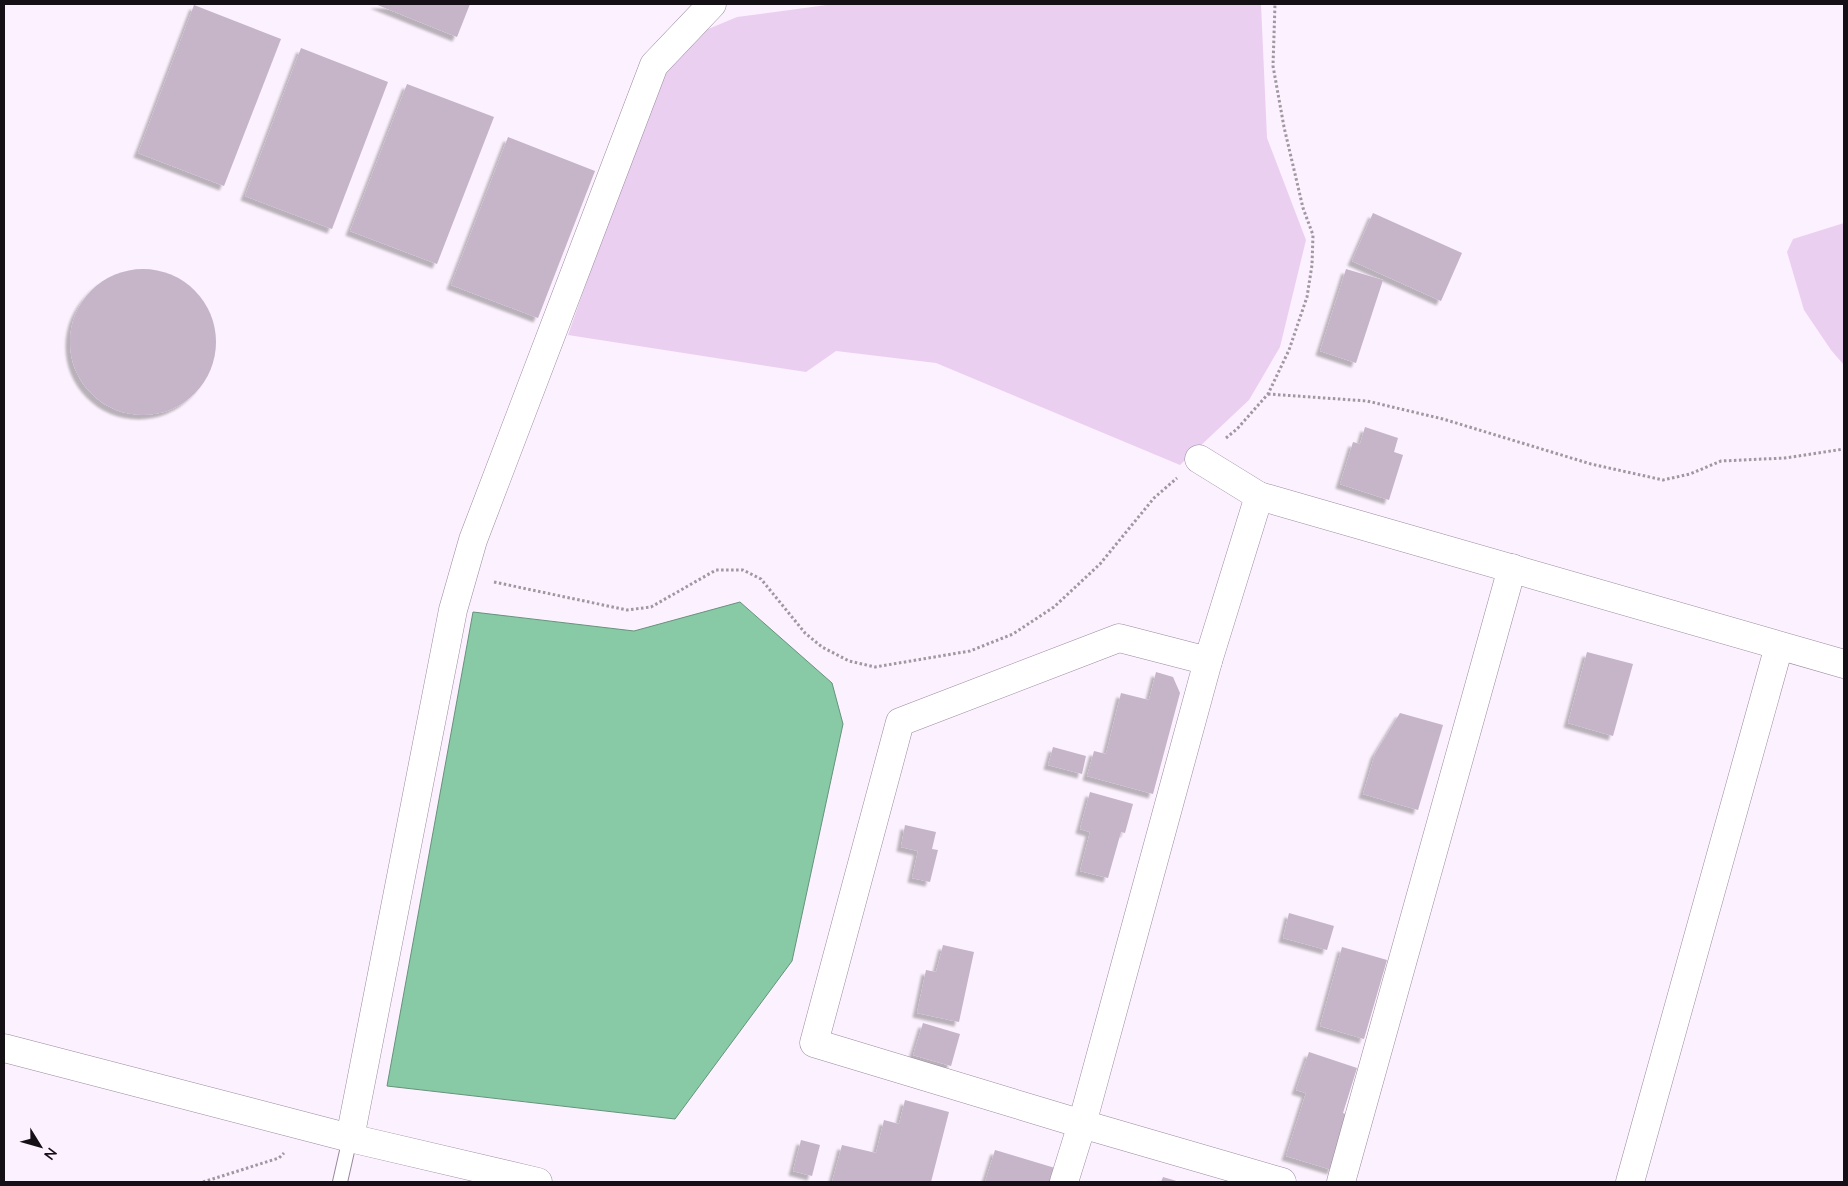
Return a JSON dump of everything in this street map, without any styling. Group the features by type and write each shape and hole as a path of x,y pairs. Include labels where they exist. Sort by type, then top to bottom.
{"street":[{"path":"350,1138 453,610 473,540 654,65 712,4 721,4"},
{"path":"1199,459 1259,496 1844,664"},
{"path":"1064,1182 1082,1124 1208,661 1259,496"},
{"path":"1341,1182 1512,568"},
{"path":"1208,661 1119,638 900,722 814,1043 1282,1182"},
{"path":"1630,1182 1779,646"},
{"path":"4,1048 350,1138 538,1182"}],"lane":[{"path":"341,1178 350,1138"}],"path":[{"path":"464,576 627,610 651,607 716,570 743,570 761,579 805,633 822,648 849,662 875,667 970,652 1013,634 1054,607 1100,564 1154,498 1238,428 1268,394 1289,350 1307,297 1312,265 1313,235 1303,208 1284,127 1273,66 1275,4"},
{"path":"1268,394 1367,401 1443,419 1591,464 1663,480 1690,474 1721,461 1785,458 1844,449"},
{"path":"203,1182 279,1158 309,1127"}],"shaded area":[{"path":"834,4 1261,4 1267,138 1306,240 1280,347 1249,400 1180,465 936,363 836,351 806,372 568,335 670,45 737,17"},
{"path":"1844,223 1844,365 1831,350 1804,310 1787,252 1793,239"},
{"path":"740,602 832,683 843,724 792,961 675,1119 387,1086 473,612 634,631"}],"building":[{"path":"375,4 470,4 457,37"},
{"path":"194,5 281,39 224,186 138,153"},
{"path":"301,48 388,82 332,229 245,196"},
{"path":"407,84 494,117 437,264 350,231"},
{"path":"508,137 595,171 538,318 451,285"},
{"path":"1373,213 1462,253 1441,301 1352,261"},
{"path":"143,269 171,274 195,290 211,314 216,342 211,370 195,394 171,410 143,415 115,410 91,394 75,370 70,342 75,314 91,290 115,274"},
{"path":"1346,269 1383,280 1356,363 1320,351"},
{"path":"1365,427 1398,438 1394,452 1403,455 1389,500 1340,484 1353,442 1360,444"},
{"path":"1587,652 1633,664 1613,736 1568,723"},
{"path":"1156,672 1173,677 1180,693 1153,794 1087,776 1094,751 1106,754 1121,693 1149,700"},
{"path":"1400,713 1443,725 1418,810 1363,794 1375,754"},
{"path":"1053,747 1086,756 1082,774 1048,765"},
{"path":"1090,792 1133,804 1125,833 1121,832 1108,878 1080,871 1090,832 1080,829"},
{"path":"905,825 936,832 932,849 938,850 930,882 912,878 918,851 901,847"},
{"path":"1289,913 1334,926 1327,950 1283,938"},
{"path":"943,945 974,952 959,1022 917,1013 926,970 936,972"},
{"path":"1342,947 1387,960 1364,1039 1320,1026"},
{"path":"923,1023 960,1034 951,1066 913,1055"},
{"path":"1309,1052 1357,1068 1343,1113 1350,1116 1332,1170 1286,1156 1306,1093 1296,1090"},
{"path":"905,1100 949,1112 931,1182 832,1182 842,1145 876,1153 884,1120 899,1124"},
{"path":"801,1140 820,1145 812,1176 793,1171"},
{"path":"995,1150 1055,1168 1050,1182 985,1182"},
{"path":"1163,1177 1180,1182 1161,1182"}]}
